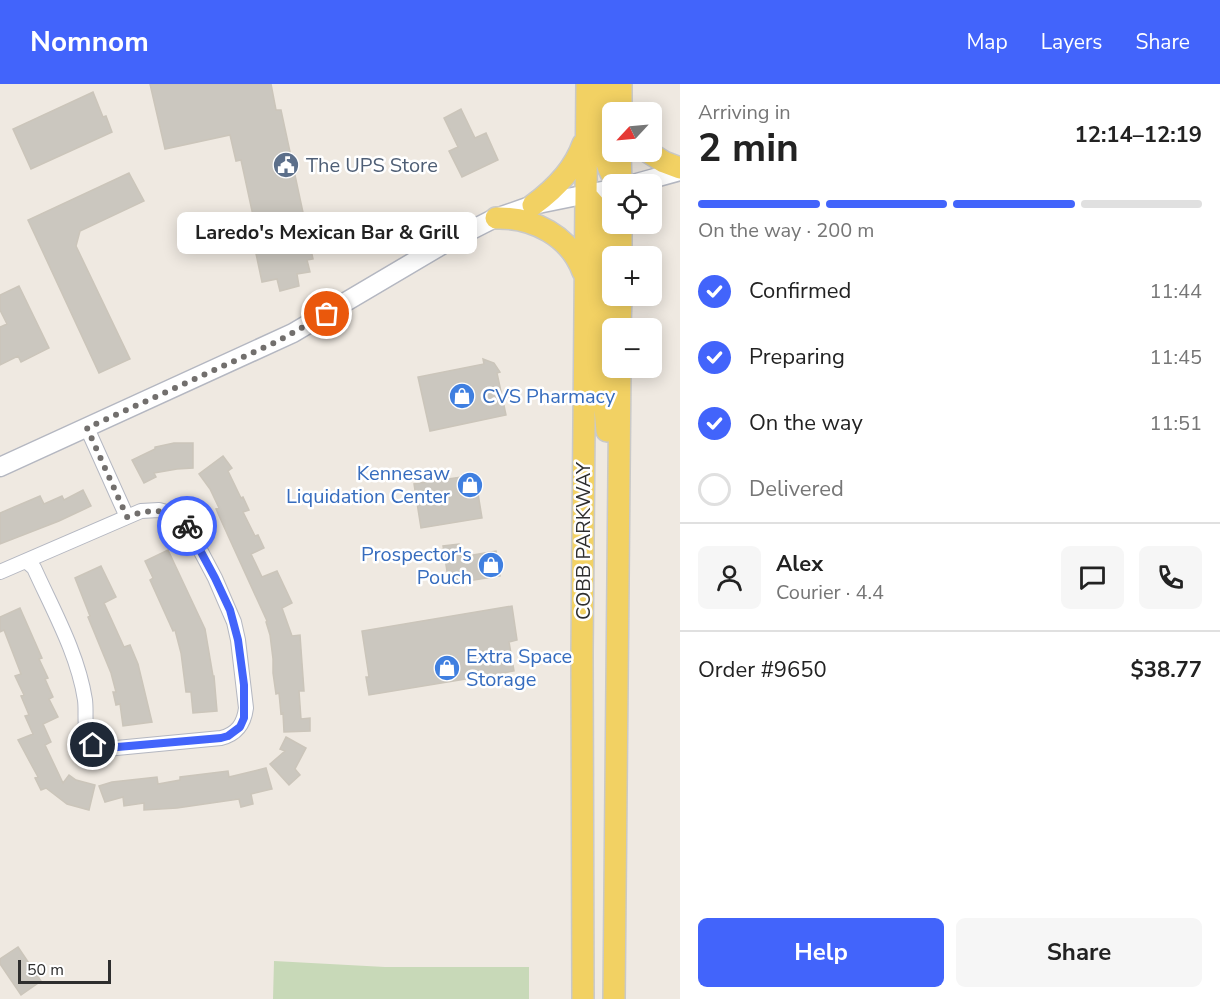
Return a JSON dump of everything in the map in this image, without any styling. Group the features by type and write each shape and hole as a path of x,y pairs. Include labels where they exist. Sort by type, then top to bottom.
{"main road":[{"name":"COBB PARKWAY","path":"583,999 582,642 586,84"},
{"path":"605,84 604,154 612,174"},
{"path":"621,84 621,102"},
{"path":"533,206 556,187 573,167 580,155 586,132"},
{"path":"662,161 680,170"},
{"path":"586,195 601,215 601,363 609,446 619,476"},
{"path":"496,218 529,222 560,238 569,246 585,277"},
{"name":"COBB PARKWAY","path":"614,999 620,378"}],"street":[{"path":"662,175 680,170"},
{"path":"0,467 293,333 442,245 496,218 533,206 602,191"},
{"path":"87,428 127,517"},
{"path":"0,572 141,511 159,510 173,514 189,529 230,610 238,640 246,708 240,727 228,736 143,746 106,748 93,745 87,733 85,698 80,678 63,631 34,568 26,561"}],"green space":[{"path":"274,961 385,967 529,967 529,999 273,999"}],"building":[{"path":"150,84 271,84 276,110 281,110 313,259 307,260 310,272 297,274 299,286 280,291 277,279 262,282 255,249 260,248 241,160 236,161 230,135 165,149"},
{"path":"93,92 112,132 31,169 13,129"},
{"path":"461,109 475,138 486,133 498,160 462,177 449,151 458,147 444,118"},
{"path":"129,173 144,201 80,231 76,246 130,359 99,373 28,220"},
{"path":"19,286 49,348 21,362 18,356 0,365 0,327 7,324 0,310 0,295"},
{"name":"CVS Pharmacy","path":"483,359 494,363 500,372 497,373 506,415 430,431 418,377 484,364"},
{"path":"174,443 193,443 193,468 154,473 156,477 144,483 132,460 155,447"},
{"path":"223,456 232,468 228,471 249,510 243,512 264,548 251,554 262,577 277,571 292,603 282,608 292,636 300,635 304,691 299,691 301,719 310,718 310,731 284,732 279,693 276,694 267,621 216,509 219,508 210,489 199,474"},
{"path":"475,475 482,518 421,528 414,484"},
{"path":"83,490 91,506 0,544 0,513 40,496 44,504 62,496 64,500"},
{"path":"459,544 461,557 496,551 500,576 449,584 443,546"},
{"path":"168,550 205,629 214,676 217,711 193,713 191,692 186,692 181,653 175,630 173,631 150,580 153,578 145,561"},
{"path":"101,566 116,597 104,603 124,647 130,645 138,664 152,722 123,726 120,704 116,705 113,692 116,692 111,673 75,578"},
{"path":"512,606 517,640 509,642 514,671 369,695 366,677 369,677 362,631"},
{"path":"20,608 42,658 39,659 48,678 45,679 53,697 49,699 58,717 43,724 51,742 45,745 63,783 69,775 76,780 95,785 89,810 67,804 46,788 41,790 35,778 38,777 18,740 33,734 25,716 29,715 21,696 24,695 15,676 21,674 4,630 0,632 0,617"},
{"path":"286,737 306,748 295,769 300,775 289,785 270,764 285,751 280,749"},
{"path":"266,768 272,789 251,794 253,804 241,807 239,799 177,808 144,810 144,803 124,806 123,797 105,802 99,786 112,782 157,777 158,784 180,780 180,777 228,771 229,777"},
{"path":"18,947 41,981 21,995 0,964 0,959"}],"way so far":[{"path":"187,526 173,514 159,510 141,511 127,517 87,428 276,342 327,314"}],"place":[{"name":"The UPS Store","path":"286,165"},
{"name":"Laredo's Mexican Bar & Grill","path":"327,314"},
{"name":"CVS Pharmacy","path":"462,396"},
{"name":"Kennesaw Liquidation Center","path":"470,485"},
{"name":"Prospector's Pouch","path":"491,565"},
{"name":"Extra Space Storage","path":"447,668"}],"route":[{"path":"93,745 106,748 143,746 221,738 240,727 244,718 246,708 244,685 234,622 215,578 187,526"}]}
